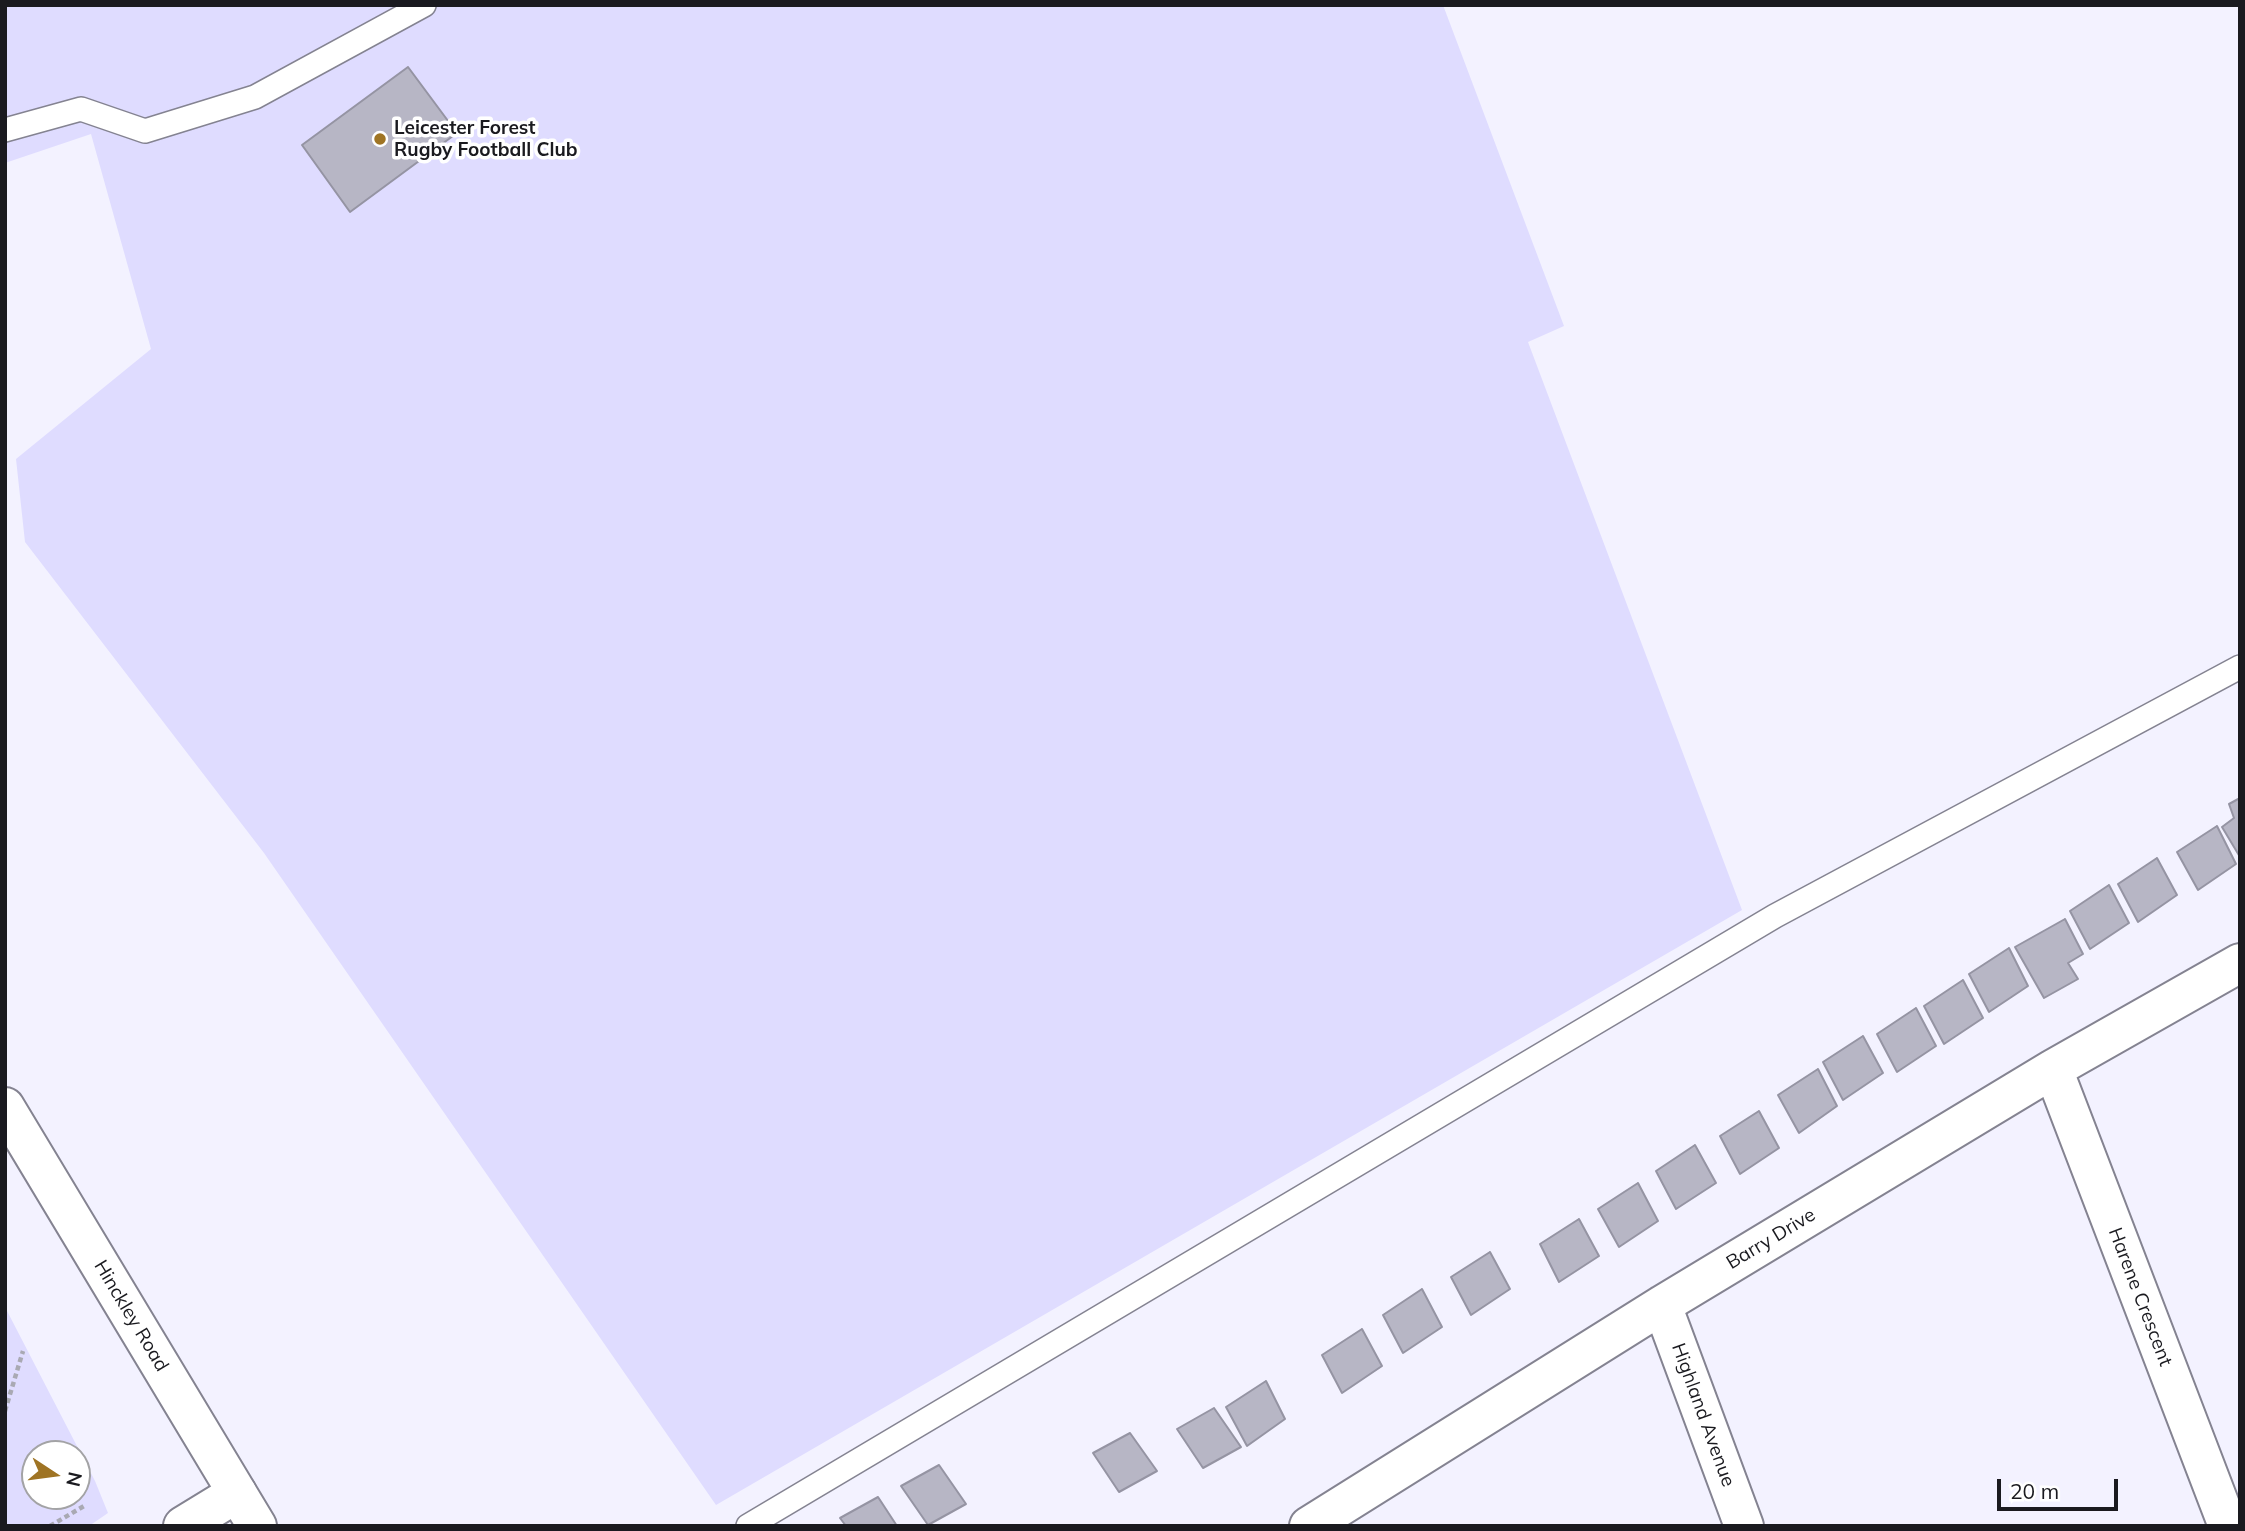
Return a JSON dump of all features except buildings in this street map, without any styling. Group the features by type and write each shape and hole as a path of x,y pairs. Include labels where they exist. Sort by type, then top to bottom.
{"street":[{"name":"Barry Drive","path":"1309,1526 1662,1305 2053,1069 2240,964"},
{"name":"Harene Crescent","path":"2053,1069 2228,1526"},
{"name":"Hinckley Road","path":"5,1107 257,1526"},
{"name":"Highland Avenue","path":"1662,1305 1744,1526"},
{"path":"183,1526 237,1493"}],"lane":[{"path":"5,130 81,109 145,131 255,97 424,5"},
{"path":"748,1526 1775,916 2240,667"}],"path":[{"path":"5,1411 23,1351"},
{"path":"50,1526 77,1510"}],"shaded area":[{"path":"5,5 1443,5 1564,326 1528,342 1742,910 716,1505 264,853 25,542 16,459 151,349 91,134 5,163"},
{"path":"5,1307 74,1440 21,1440 21,1510 91,1510 91,1473 108,1513 89,1526 5,1526"}],"place":[{"name":"Leicester Forest Rugby Football Club","path":"380,139"}]}
